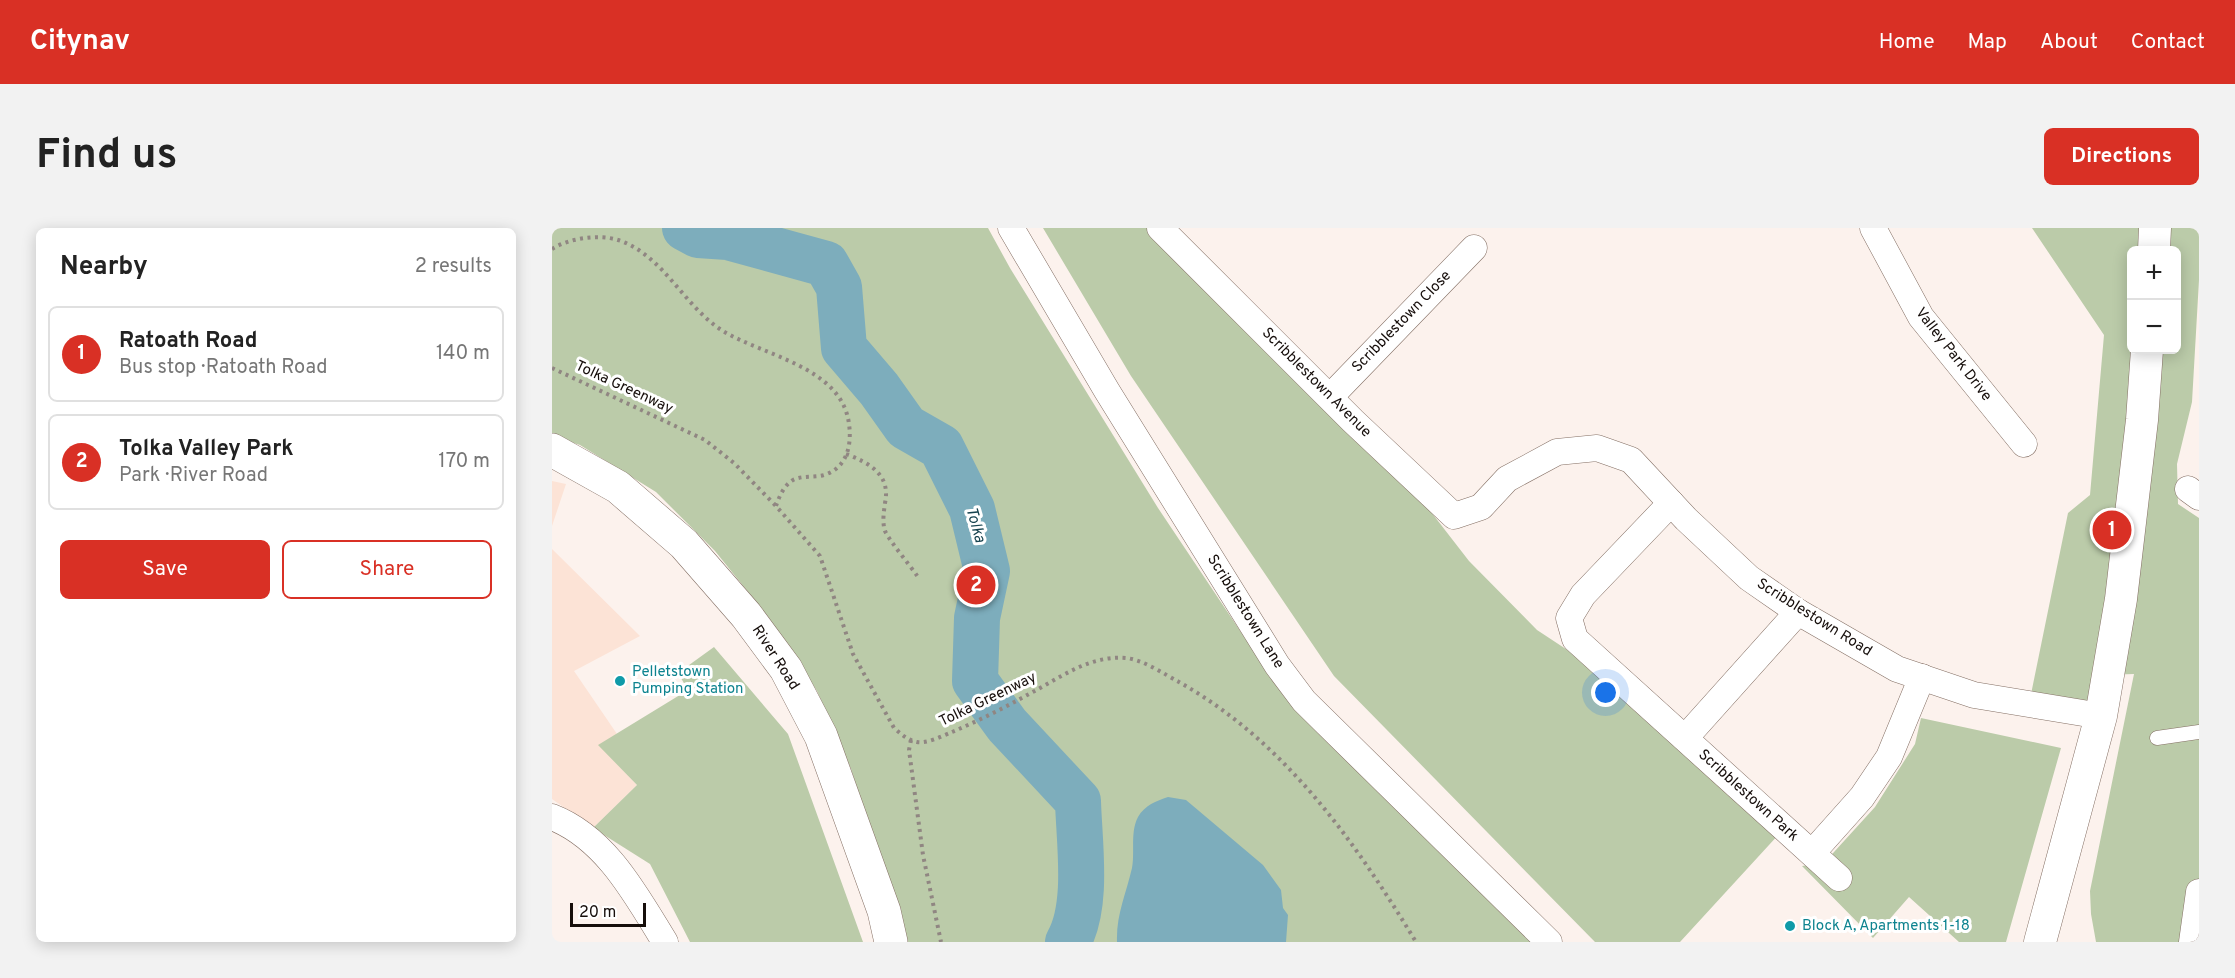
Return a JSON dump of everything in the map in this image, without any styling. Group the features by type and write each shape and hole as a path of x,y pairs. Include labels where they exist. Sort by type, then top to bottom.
{"main road":[{"name":"River Road","path":"552,450 618,487 684,544 746,615 786,669 821,736 884,911 891,942"}],"street":[{"name":"Scribblestown Lane","path":"1011,228 1119,412 1271,655 1304,701 1549,942"},
{"name":"Valley Park Drive","path":"1872,228 1921,317 2024,444"},
{"path":"2154,246 2155,228"},
{"name":"Scribblestown Avenue","path":"1167,230 1330,397 1454,516 1481,507"},
{"name":"Scribblestown Close","path":"1330,397 1474,248"},
{"path":"2040,942 2101,717 2121,599 2142,420 2147,354"},
{"name":"Scribblestown Road","path":"1481,507 1507,479 1557,452 1597,448 1630,460 1749,578 1798,612 1897,669 1974,695 2101,717"},
{"name":"Scribblestown Park","path":"1671,503 1582,595 1569,618 1575,639 1839,878"},
{"name":"Scribblestown Park","path":"1684,738 1798,612"},
{"name":"Scribblestown Park","path":"1812,853 1862,797 1889,757 1922,677"},
{"path":"552,817 598,845 633,892 664,942"},
{"path":"2192,942 2199,891"}],"lane":[{"path":"2157,738 2199,732"}],"path":[{"path":"552,249 581,238 617,240 644,254 667,275 687,300 717,327 743,343 814,373 834,390 849,421 851,443 846,454 837,469 823,476 807,476 791,481 779,495 776,506"},
{"name":"Tolka Greenway","path":"552,368 705,440 734,463 776,506 820,556 853,654 894,728 911,740 919,742 940,737 970,724 1081,665 1107,659 1128,658 1155,668 1196,692 1258,736 1312,792 1376,881 1416,942"},
{"path":"846,454 875,469 885,481 888,492 883,522 886,532 918,577"},
{"path":"911,740 909,750 923,855 941,942"}],"shaded area":[{"path":"552,481 566,484 552,526"},
{"path":"552,549 640,636 574,671 617,734 599,745 637,785 593,828 552,799"}],"green space":[{"path":"552,228 988,228 1010,268 1158,508 1283,695 1538,942 906,942 851,769 817,691 769,618 715,551 656,492 580,445 552,436"},
{"path":"1043,228 1159,228 1407,481 1469,561 1537,630 1578,657 1781,832 1680,942 1595,942 1334,676 1131,376"},
{"path":"2032,228 2147,228 2146,246 2127,246 2127,354 2138,354 2097,716 2029,704 2068,513 2090,495 2104,335"},
{"path":"2149,228 2199,228 2199,280 2192,402 2177,464 2178,504 2199,518 2199,926 2191,942 2096,942 2090,891 2134,674 2104,675 2139,354 2181,354 2181,246 2147,246"},
{"path":"714,647 788,734 863,942 690,942 650,864 593,828 637,785 598,745 688,690 678,673"},
{"path":"1921,718 2061,748 2006,942 1959,942 1909,897 1873,938 1802,866 1824,863 1875,807 1915,744"}],"water":[{"path":"1168,797 1186,800 1263,865 1281,890 1283,908 1288,915 1286,942 1117,942 1120,914 1132,868 1133,836 1138,817 1147,806"}],"waterway":[{"name":"Tolka","path":"685,228 698,235 728,237 826,264 839,287 844,348 879,389 906,427 941,447 972,509 987,571 977,618 975,681 1007,725 1078,801 1081,892 1079,910 1068,942"}],"place":[{"name":"Ratoath Road","path":"2112,530"},
{"name":"Tolka Valley Park","path":"976,585"},
{"name":"Pelletstown Pumping Station","path":"620,681"},
{"name":"Block A, Apartments 1-18","path":"1790,926"}]}
